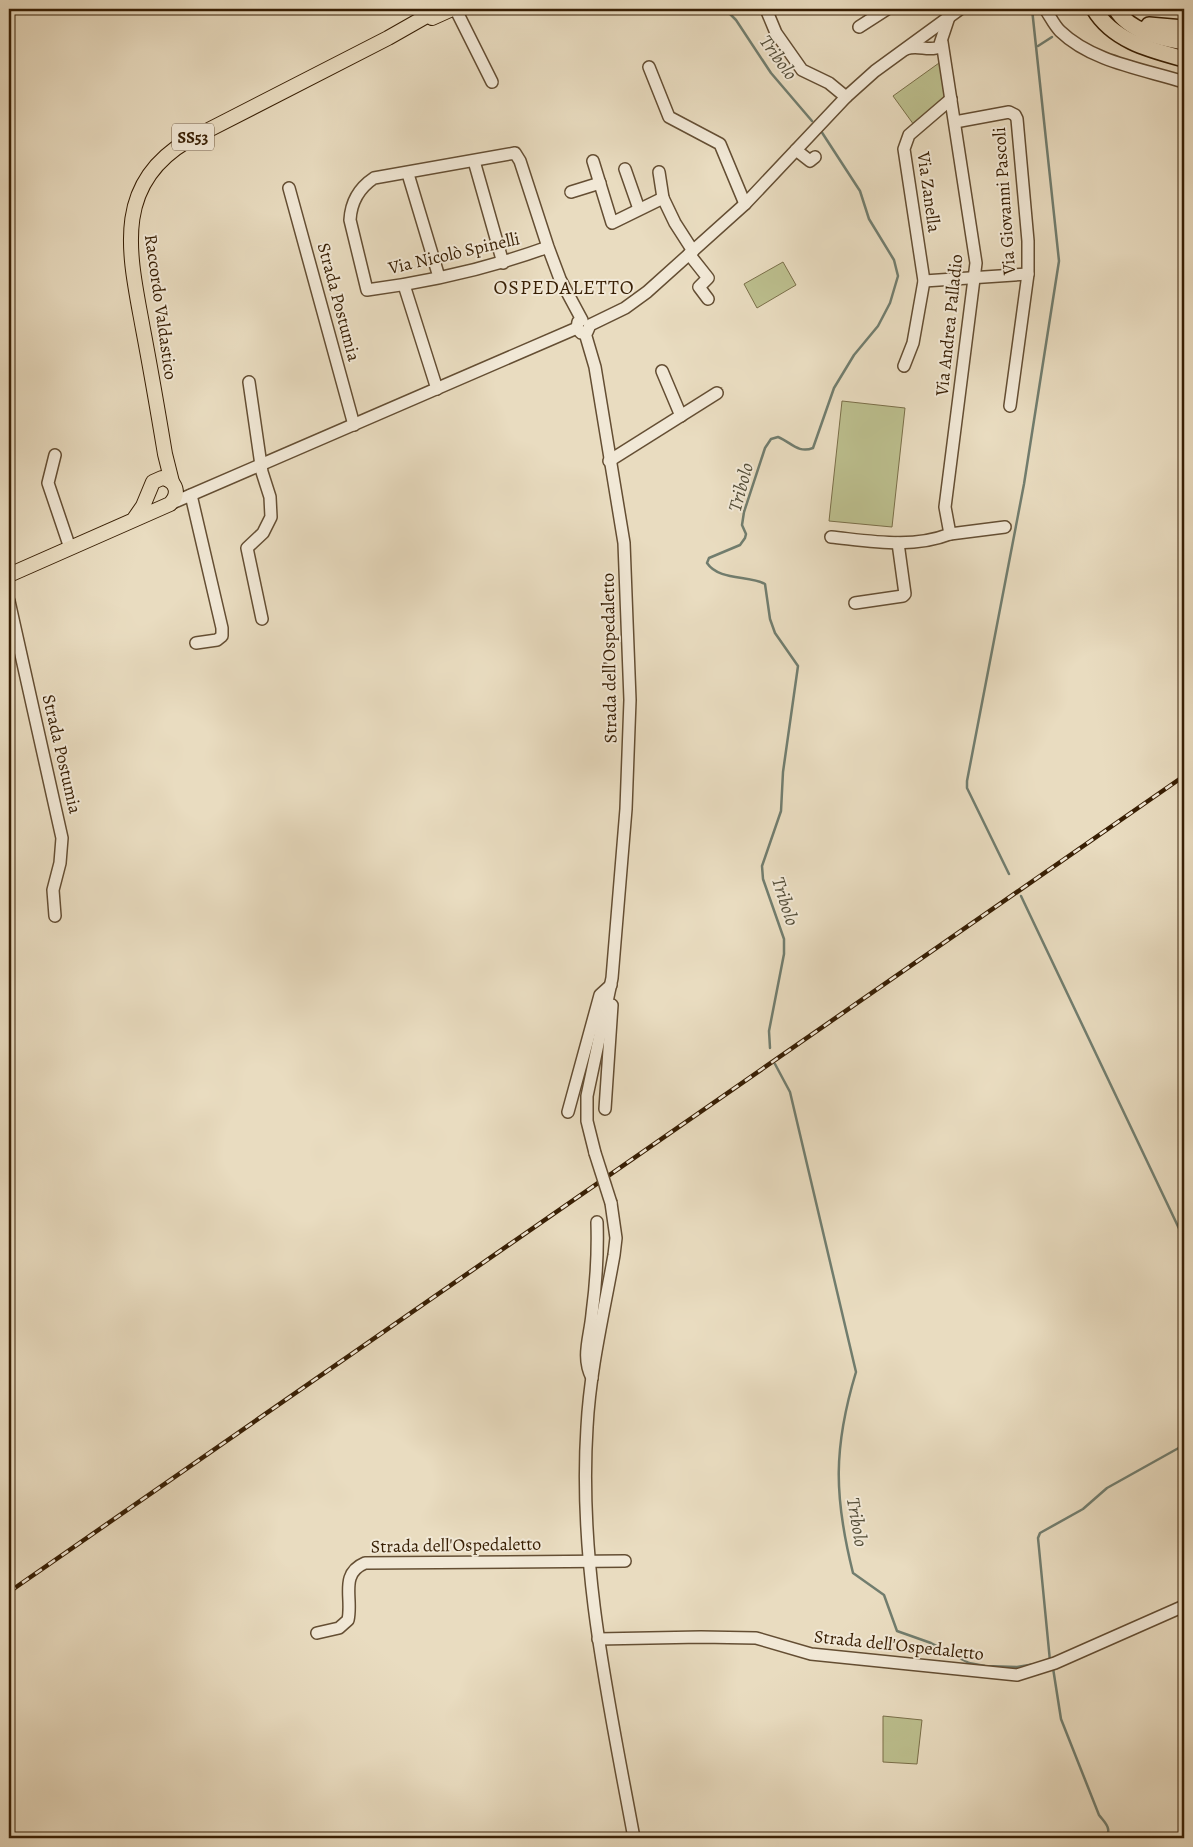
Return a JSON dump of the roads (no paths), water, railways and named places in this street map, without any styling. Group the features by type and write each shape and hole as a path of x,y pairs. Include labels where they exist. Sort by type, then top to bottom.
{"highway":[{"path":"1094,9 1100,19 1120,35 1150,50 1184,59"},
{"path":"1117,12 1137,28 1184,43"},
{"path":"1117,12 1141,24 1184,28"},
{"path":"1120,35 1170,44 1184,43"}],"main road":[{"name":"Raccordo Valdastico","path":"174,485 165,454 130,253 132,218 143,185 160,161 183,143 388,38 439,9"},
{"name":"Raccordo Valdastico","path":"388,38 454,10"},
{"name":"Raccordo Valdastico","path":"156,480 163,465 165,454"},
{"path":"9,575 166,505 176,495 174,485 166,478 156,480 150,485 142,508 134,519"},
{"path":"148,492 152,502 166,505"}],"street":[{"path":"766,9 776,33 802,70 829,84 846,97"},
{"path":"859,27 887,9"},
{"path":"1045,9 1059,30 1081,48 1108,59 1184,82"},
{"path":"454,10 492,82"},
{"path":"166,505 583,326 638,300 745,204 846,97 875,71 955,12"},
{"path":"936,44 955,12"},
{"path":"928,33 939,33 936,44"},
{"name":"Via Andrea Palladio","path":"928,33 924,43 936,44 944,61 975,249 975,278 945,507 950,534"},
{"path":"904,50 936,44"},
{"path":"649,67 668,117 720,144 745,204"},
{"name":"Via Zanella","path":"904,366 913,344 924,282 904,150 909,136 951,99"},
{"name":"Via Giovanni Pascoli","path":"955,122 1009,112 1016,117 1028,241 1028,274 1010,406"},
{"path":"796,150 814,162"},
{"name":"Strada dell'Ospedaletto","path":"474,161 513,153 517,155 560,279 583,326 595,367 624,543 630,700 626,809 610,988 587,1096 587,1121 611,1203 616,1238 592,1378 587,1426 585,1485 588,1563 598,1639 634,1838"},
{"path":"438,276 408,174 474,161 503,263"},
{"path":"594,161 612,222 663,198"},
{"path":"625,169 639,209"},
{"path":"658,172 663,198 674,223 708,278 699,287 708,300"},
{"name":"Via Nicolò Spinelli","path":"408,174 374,178 358,193 350,209 350,220 367,290 404,285 503,263 548,247"},
{"path":"571,192 600,183"},
{"name":"Strada Postumia","path":"289,188 354,425"},
{"path":"924,282 1028,274"},
{"path":"404,285 437,389"},
{"path":"662,371 681,416"},
{"path":"249,382 262,465 270,497 271,517 263,533 247,548 262,619"},
{"path":"610,461 718,393"},
{"path":"54,454 48,483 70,548"},
{"path":"174,485 193,494"},
{"path":"193,494 222,628 222,636 217,640 196,643"},
{"path":"830,537 898,543 1006,527"},
{"path":"856,603 903,596 905,594 898,543"},
{"name":"Strada Postumia","path":"9,601 62,838 60,863 53,890 55,916"},
{"name":"Strada dell'Ospedaletto","path":"605,1109 613,993 610,988"},
{"name":"Strada dell'Ospedaletto","path":"568,1112 600,994 610,988"},
{"name":"Strada dell'Ospedaletto","path":"592,1378 586,1367 586,1358 592,1314 597,1222"},
{"name":"Strada dell'Ospedaletto","path":"317,1633 339,1628 348,1620 350,1576 355,1567 365,1563 588,1563 625,1561"},
{"name":"Strada dell'Ospedaletto","path":"598,1639 701,1636 756,1638 811,1654 1017,1675 1051,1665 1184,1606"}],"waterway":[{"name":"Tribolo","path":"725,9 736,20 771,73 812,121"},
{"path":"1009,874 967,788 967,781 1024,484 1059,261 1032,9"},
{"path":"1038,46 1052,37"},
{"name":"Tribolo","path":"770,1048 769,1031 784,954 784,939 763,879 762,866 781,811 783,772 798,666 775,633 770,619 765,584 719,573 707,563 709,558 740,545 745,538 746,534 742,525 744,512 765,448 771,439 778,437 803,450 813,448 834,388 854,355 878,326 890,303 898,276 894,260 869,219 860,191 821,131"},
{"path":"1021,896 1184,1239"},
{"name":"Tribolo","path":"775,1064 790,1092 856,1372 843,1425 839,1472 842,1520 853,1573 884,1595 897,1631 931,1643 969,1663 985,1666 1017,1667 1035,1664"},
{"path":"1050,1661 1038,1538 1040,1533 1083,1509 1107,1488 1184,1445"},
{"name":"Tribolo","path":"1053,1668 1061,1719 1099,1815 1108,1828 1106,1838"}],"railway":[{"path":"9,1592 1184,776"}],"district":[{"name":"OSPEDALETTO","path":"564,287"}]}
